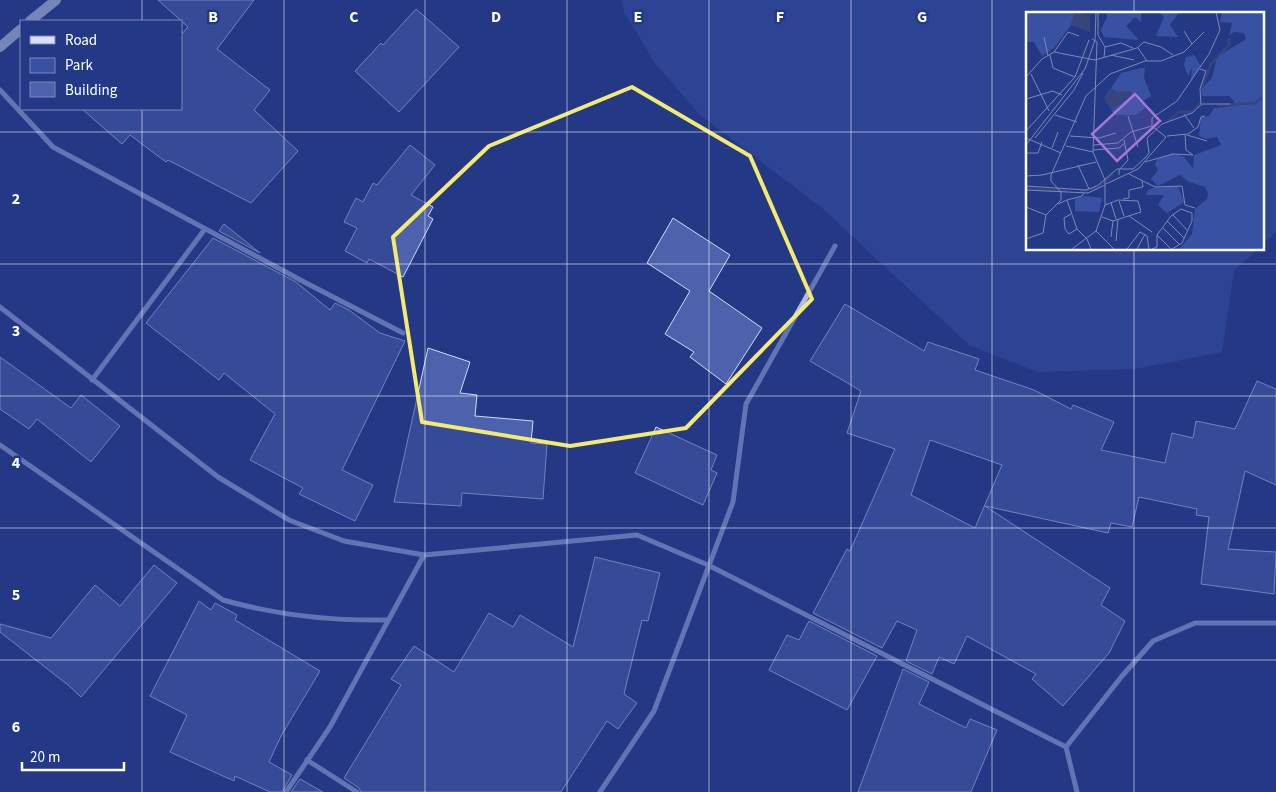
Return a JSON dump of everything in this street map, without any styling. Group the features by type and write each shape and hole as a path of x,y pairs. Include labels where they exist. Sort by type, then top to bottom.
{"main road":[{"path":"31,20 56,0"},
{"path":"0,47 20,30"}],"street":[{"path":"0,90 53,147 404,333"},
{"path":"92,380 205,229"},
{"path":"600,792 654,711 733,502 746,404 835,246"},
{"path":"0,307 218,477 289,520 344,541 424,555 637,535 708,566 1066,747 1078,792"},
{"path":"0,445 223,600 254,609 338,620 388,620"},
{"path":"286,792 330,727 424,555"},
{"path":"1066,747 1122,676 1153,641 1195,623 1276,623"},
{"path":"307,760 357,792"}],"highlighted area":[{"path":"632,87 750,156 812,299 686,428 570,446 422,422 393,237 489,146"}],"green space":[{"path":"622,0 1276,0 1276,232 1264,243 1264,12 1026,12 1026,250 1257,250 1234,271 1222,352 1135,369 1038,372 969,345 822,208 699,114 655,63 624,12"}],"building":[{"path":"158,0 254,0 217,49 270,90 254,110 298,151 251,203 168,160 166,162 130,135 122,144 83,110 182,110 182,34 188,27"},
{"path":"416,9 459,47 399,112 355,71 381,43 383,45"},
{"path":"410,145 435,165 411,195 433,207 428,216 433,219 403,277 369,259 367,263 345,251 357,228 344,222 356,198 363,202 373,183 377,185"},
{"path":"673,218 730,255 709,291 762,328 726,384 690,357 694,352 665,334 690,291 647,263"},
{"path":"224,224 260,253 219,231"},
{"path":"213,238 296,282 330,310 335,303 349,310 380,333 405,341 342,470 373,485 355,521 299,494 303,488 250,460 275,414 224,373 219,380 146,323"},
{"path":"845,304 924,351 928,342 979,359 975,370 1034,390 1071,409 1073,405 1114,422 1101,450 1165,463 1172,433 1193,438 1196,421 1235,429 1257,381 1276,389 1276,485 1245,471 1228,549 1276,552 1274,594 1201,584 1209,517 1196,515 1197,509 1139,497 1132,527 1111,523 1108,533 985,506 1110,588 1101,605 1125,621 1109,653 1063,706 1032,679 1036,674 967,636 954,664 939,657 932,674 906,661 917,630 897,621 882,648 813,613 847,549 850,551 895,449 847,433 861,391 810,361","holes":["930,440 1002,465 975,528 911,495"]},
{"path":"428,348 470,362 460,393 477,395 475,416 533,421 531,443 547,444 543,499 462,493 461,506 394,502"},
{"path":"0,357 71,408 81,395 120,426 91,462 37,419 29,429 0,409"},
{"path":"656,427 717,455 711,470 717,473 703,505 635,473"},
{"path":"595,557 660,573 648,621 642,620 624,694 637,703 618,729 607,721 561,792 361,792 359,788 344,778 401,685 391,679 414,646 454,672 489,613 513,627 520,615 573,647"},
{"path":"154,565 177,583 81,697 0,632 0,624 51,638 95,585 120,606"},
{"path":"199,601 211,610 215,603 237,615 235,620 320,671 281,736 269,762 292,775 282,792 270,792 235,776 234,781 170,752 187,715 150,696"},
{"path":"809,621 877,656 847,710 769,670 787,635 799,640"},
{"path":"903,669 929,682 919,704 966,728 970,719 997,730 971,792 858,792"},
{"path":"300,779 323,792 291,792"}]}
